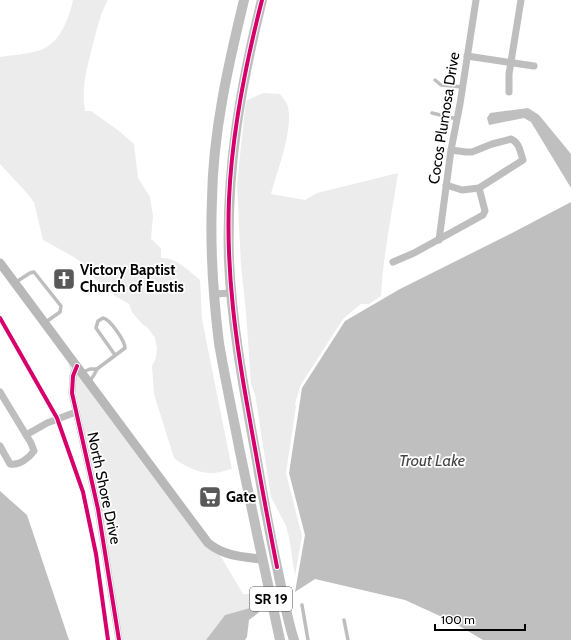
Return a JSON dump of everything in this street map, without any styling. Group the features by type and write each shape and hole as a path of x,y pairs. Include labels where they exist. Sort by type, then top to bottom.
{"main road":[{"name":"SR 19","path":"244,0 226,77 214,159 211,230 214,294 224,368 261,559 280,640"},
{"name":"SR 19","path":"262,0 245,72 234,139 229,200 229,262 231,293 240,366 262,492 294,640"},
{"path":"0,263 208,543 220,552 266,560 272,570 288,640"},
{"path":"261,559 266,547 262,492"}],"street":[{"name":"Cocos Plumosa Drive","path":"439,240 451,150 476,0"},
{"path":"509,92 508,84 520,0"},
{"path":"467,56 534,66"},
{"path":"446,185 462,190 479,188 523,160 517,143 511,140 492,144 472,152 451,150"},
{"path":"393,262 439,240 485,213 479,188"},
{"path":"214,294 231,293"},
{"name":"North Shore Drive","path":"79,370 72,386 76,412 98,509 119,640"},
{"path":"0,392 34,451 30,456 18,464 12,465 0,446"},
{"path":"26,435 47,423 76,412"}],"lane":[{"path":"435,80 441,85 462,87"},
{"path":"432,113 457,119"},
{"path":"15,283 34,272 61,306 60,312 45,323"},
{"path":"89,382 97,369 126,348 109,320 103,318 98,321 96,328 115,355"},
{"path":"79,370 97,369"},
{"path":"302,606 308,640"},
{"path":"344,620 348,640"}],"shaded area":[{"path":"73,0 108,0 99,22 87,69 84,86 85,111 91,111 134,144 138,178 150,197 153,216 151,239 161,248 161,258 167,258 177,262 200,280 202,319 232,469 215,473 197,471 187,467 174,458 154,394 152,366 156,358 157,348 155,338 148,328 142,324 132,312 129,304 115,296 106,286 92,276 83,263 43,240 34,202 0,164 0,57 33,52 43,49 49,45 55,40 63,28"},
{"path":"264,93 280,94 286,103 289,114 287,137 271,194 305,200 317,193 398,173 386,250 381,296 369,304 361,304 343,319 300,386 295,404 296,406 286,473 302,536 295,576 286,526 271,497 255,394 251,384 241,266 237,184 245,108 247,100"},
{"path":"67,359 220,555 243,594 260,594 261,599 254,602 250,608 225,615 206,640 122,640 100,503 97,498 76,391"}],"water":[{"path":"528,108 539,115 571,154 571,188 531,122 524,118 489,125 487,118 490,113"},
{"name":"Trout Lake","path":"571,202 571,640 483,640 451,621 405,600 315,579 295,592 305,535 289,473 302,388 345,321 400,289"},
{"path":"0,491 27,515 69,640 0,640"},
{"path":"261,599 261,609 249,620 247,637 245,640 206,640 225,615 250,608 254,602"}],"cycle path":[{"path":"262,0 250,49 236,124 228,226 236,335 244,388 277,567"},
{"path":"0,318 57,418 83,492 96,554 108,640"},
{"path":"77,366 73,376 72,393 98,509 119,640"}],"place":[{"name":"Victory Baptist Church of Eustis","path":"64,279"},
{"name":"Gate","path":"210,497"}]}
